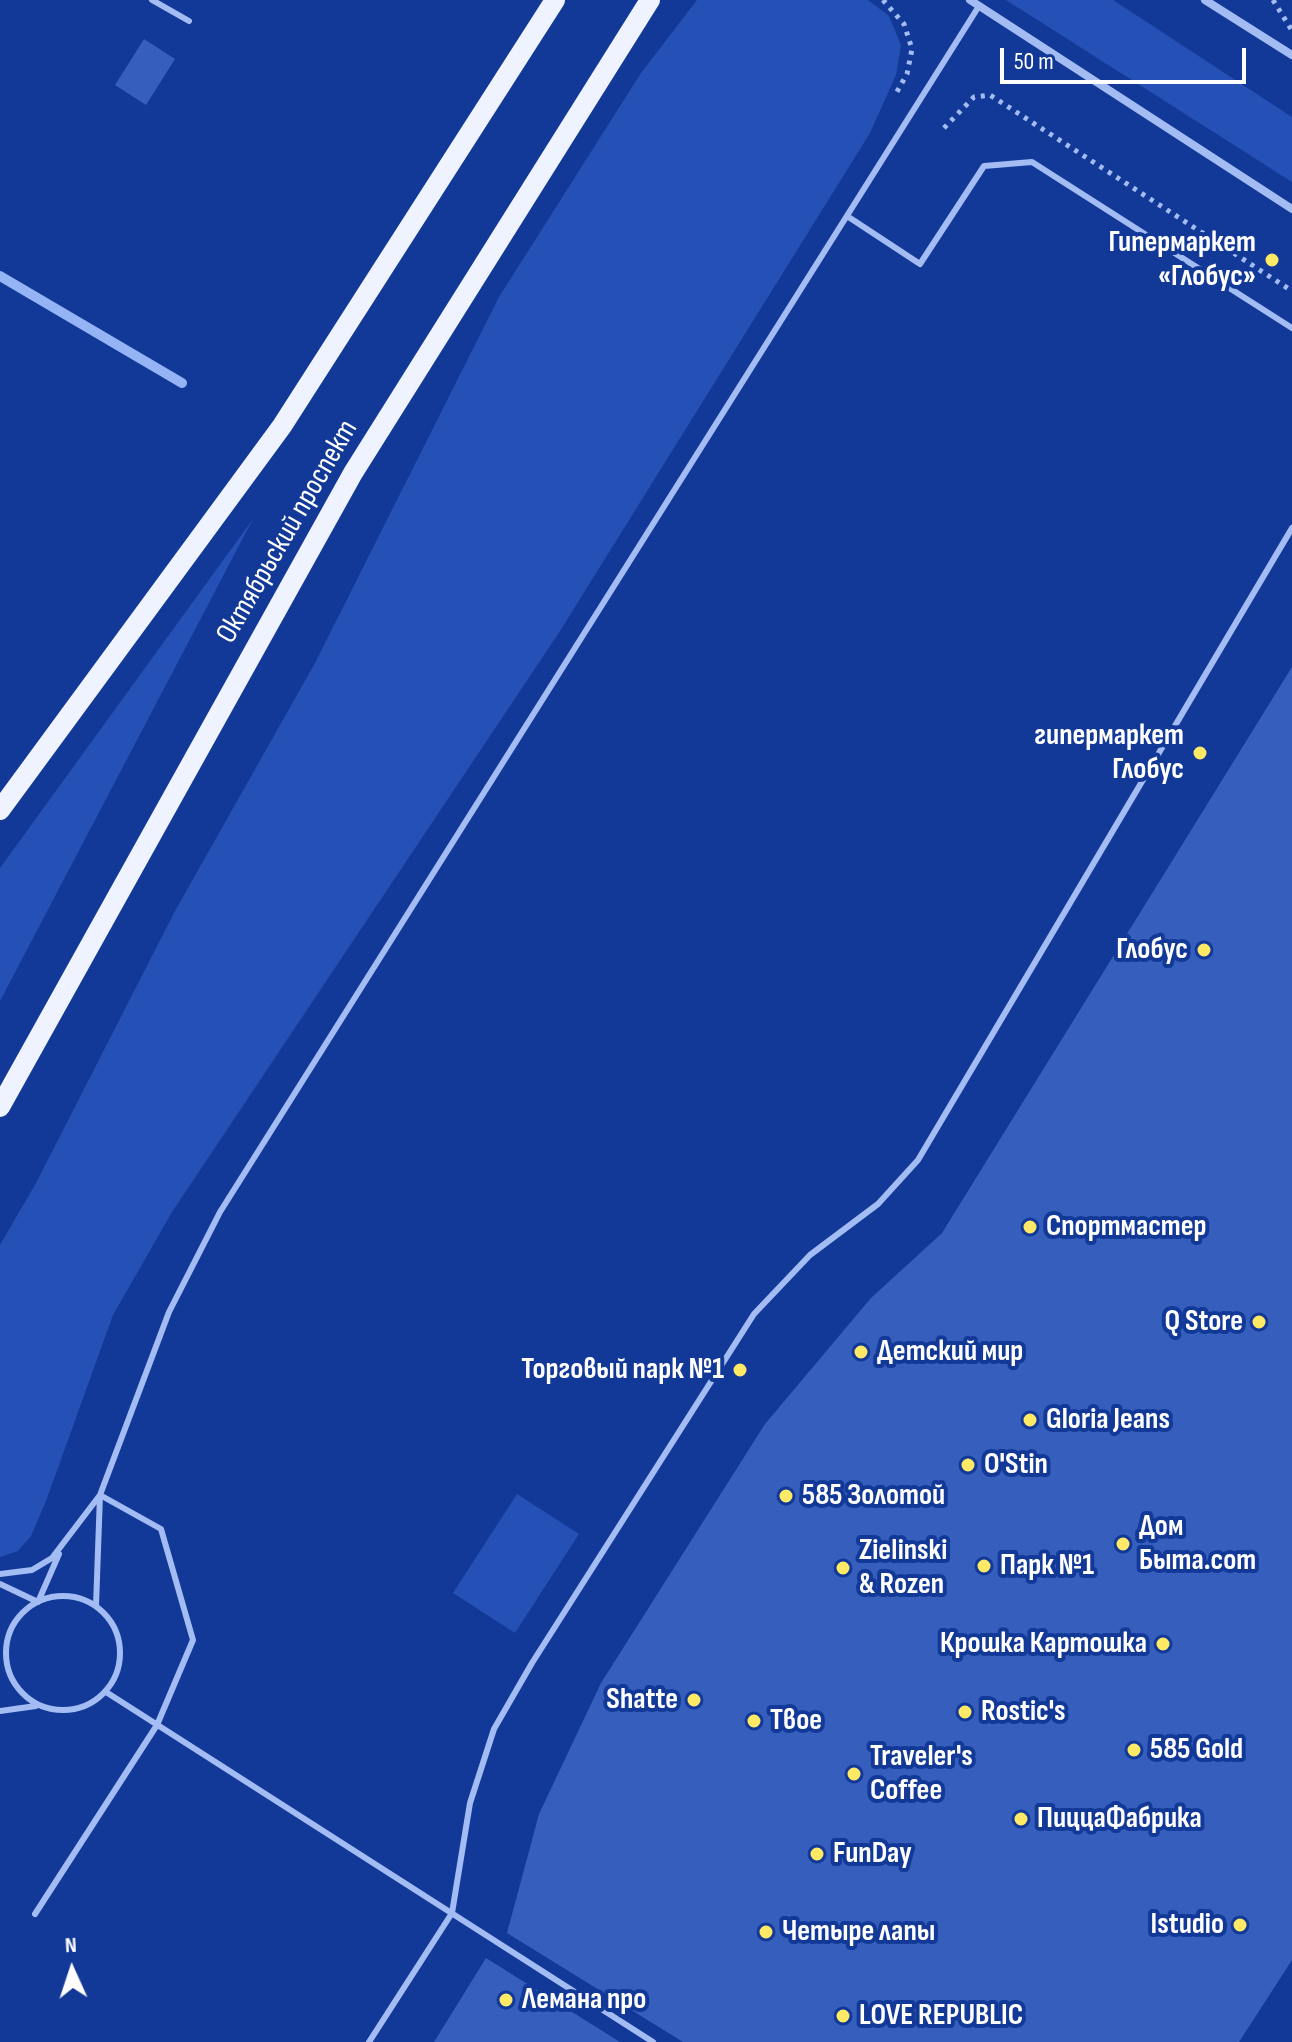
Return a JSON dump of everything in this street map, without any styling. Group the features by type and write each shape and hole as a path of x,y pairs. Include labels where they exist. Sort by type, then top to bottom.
{"main road":[{"name":"Октябрьский проспект","path":"0,810 282,426 555,0"},
{"name":"Октябрьский проспект","path":"0,1107 353,473 650,0"}],"street":[{"path":"970,0 1292,209"},
{"path":"1205,0 1292,55"}],"lane":[{"path":"152,0 189,21"},
{"path":"0,1574 32,1570 52,1558 100,1495 169,1312 220,1212 979,6"},
{"path":"847,216 920,264 984,166 1032,162 1292,328"},
{"path":"369,2042 452,1913 470,1803 494,1729 532,1663 754,1314 810,1255 878,1204 918,1160 1292,528"},
{"path":"96,1606 100,1495"},
{"path":"35,1914 157,1725 193,1640 161,1529 100,1495"},
{"path":"38,1602 62,1547"},
{"path":"0,1584 38,1602"},
{"path":"0,1711 32,1705 57,1710 80,1708 106,1692 119,1668 121,1647 111,1621 96,1606 68,1596 38,1602 25,1610 15,1622 0,1660 24,1695 43,1707"},
{"path":"6,1651 10,1675"},
{"path":"106,1692 653,2042"}],"path":[{"path":"883,0 904,24 912,49 907,74 894,97"},
{"path":"1273,0 1292,30"},
{"path":"944,128 974,97 990,95 1292,291"}],"shaded area":[{"path":"697,0 868,0 889,16 901,45 896,75 870,133 560,631 172,1212 113,1315 31,1536 18,1551 0,1557 0,1245 36,1183 175,911 315,663 499,297 641,73"},
{"path":"1006,0 1113,0 1292,117 1292,182"},
{"path":"253,519 0,1001 0,868"},
{"path":"517,1494 579,1534 515,1633 453,1593"}],"building":[{"path":"144,39 175,59 146,105 115,85"},
{"name":"Парк №1","path":"1292,667 1292,1960 1239,2042 683,2042 507,1933 539,1814 601,1683 765,1424 871,1298 942,1233"},
{"name":"Лемана про","path":"486,1958 620,2042 434,2042"}],"waterway":[{"path":"0,276 182,383"}],"place":[{"name":"Гипермаркет «Глобус»","path":"1272,260"},
{"name":"гипермаркет Глобус","path":"1200,753"},
{"name":"Глобус","path":"1204,950"},
{"name":"Спортмастер","path":"1030,1227"},
{"name":"Q Store","path":"1259,1322"},
{"name":"Детский мир","path":"861,1352"},
{"name":"Торговый парк №1","path":"740,1370"},
{"name":"Gloria Jeans","path":"1030,1420"},
{"name":"O'Stin","path":"968,1465"},
{"name":"585 Золотой","path":"786,1496"},
{"name":"Дом Быта.com","path":"1123,1544"},
{"name":"Парк №1","path":"984,1566"},
{"name":"Zielinski & Rozen","path":"843,1568"},
{"name":"Крошка Картошка","path":"1163,1644"},
{"name":"Shatte","path":"694,1700"},
{"name":"Rostic's","path":"965,1712"},
{"name":"Твое","path":"754,1721"},
{"name":"585 Gold","path":"1134,1750"},
{"name":"Traveler's Coffee","path":"854,1774"},
{"name":"ПиццаФабрика","path":"1021,1819"},
{"name":"FunDay","path":"817,1854"},
{"name":"Istudio","path":"1240,1925"},
{"name":"Четыре лапы","path":"766,1932"},
{"name":"Лемана про","path":"506,2000"},
{"name":"LOVE REPUBLIC","path":"843,2016"}]}
